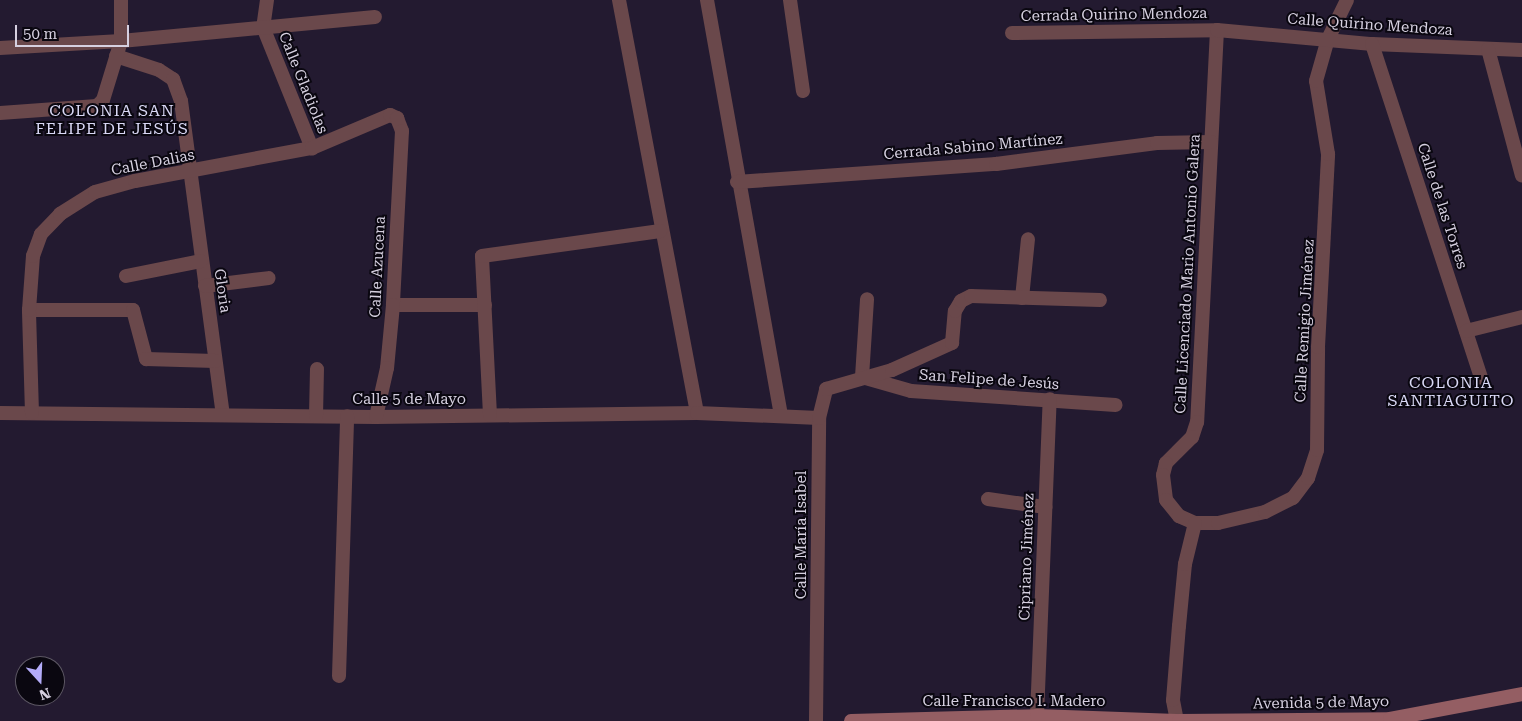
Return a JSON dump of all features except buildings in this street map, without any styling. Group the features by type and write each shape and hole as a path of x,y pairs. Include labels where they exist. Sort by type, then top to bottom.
{"main road":[{"name":"Avenida 5 de Mayo","path":"1178,721 1390,719 1522,694"},
{"name":"Calle Francisco I. Madero","path":"851,721 1037,716 1178,721"}],"street":[{"path":"0,113 97,106 103,100 122,41 121,0"},
{"name":"Calle Gladiolas","path":"268,0 262,27 312,148"},
{"path":"619,0 660,231 697,413"},
{"path":"707,0 737,182 781,415"},
{"path":"790,0 803,91"},
{"name":"Calle Remigio Jiménez","path":"1195,523 1218,523 1265,512 1293,498 1308,478 1317,450 1318,347 1328,174 1316,81 1328,39 1347,0"},
{"path":"0,48 122,41 375,17"},
{"name":"Calle Quirino Mendoza","path":"1217,30 1372,44 1522,50"},
{"name":"Cerrada Quirino Mendoza","path":"1012,32 1217,30"},
{"name":"Calle Licenciado Mario Antonio Galera","path":"1195,523 1179,516 1166,500 1163,475 1166,463 1192,437 1196,422 1217,30"},
{"name":"Calle de las Torres","path":"1372,44 1481,378"},
{"path":"1488,48 1522,176"},
{"name":"Gloria","path":"116,56 159,70 173,79 181,101 223,414"},
{"name":"Calle Dalias","path":"32,413 30,310 34,256 41,234 60,214 95,192 135,181 312,148 381,117 390,115 397,118"},
{"name":"Calle Azucena","path":"376,417 387,368 393,305 402,131 397,118"},
{"name":"Cerrada Sabino Martínez","path":"737,182 996,164 1157,143 1211,142"},
{"path":"490,415 482,256 660,231"},
{"path":"1022,298 1028,239"},
{"path":"126,276 201,261"},
{"path":"205,286 270,278"},
{"path":"867,299 862,377 892,370 952,343 955,311 961,301 971,296 1100,300"},
{"path":"393,305 485,305"},
{"path":"30,310 133,310 146,359 215,361"},
{"path":"1466,331 1522,317"},
{"path":"316,416 317,369"},
{"name":"San Felipe de Jesús","path":"862,377 911,391 1116,405"},
{"name":"Calle María Isabel","path":"816,721 819,418 826,389 862,377"},
{"name":"Cipriano Jiménez","path":"1037,716 1050,400"},
{"name":"Calle 5 de Mayo","path":"0,413 376,417 697,413 819,418"},
{"path":"339,676 347,416"},
{"path":"988,499 1045,507"},
{"path":"1178,721 1173,700 1185,564 1195,523"}],"district":[{"name":"COLONIA SAN FELIPE DE JESÚS","path":"112,120"},
{"name":"COLONIA SANTIAGUITO","path":"1451,392"}]}
